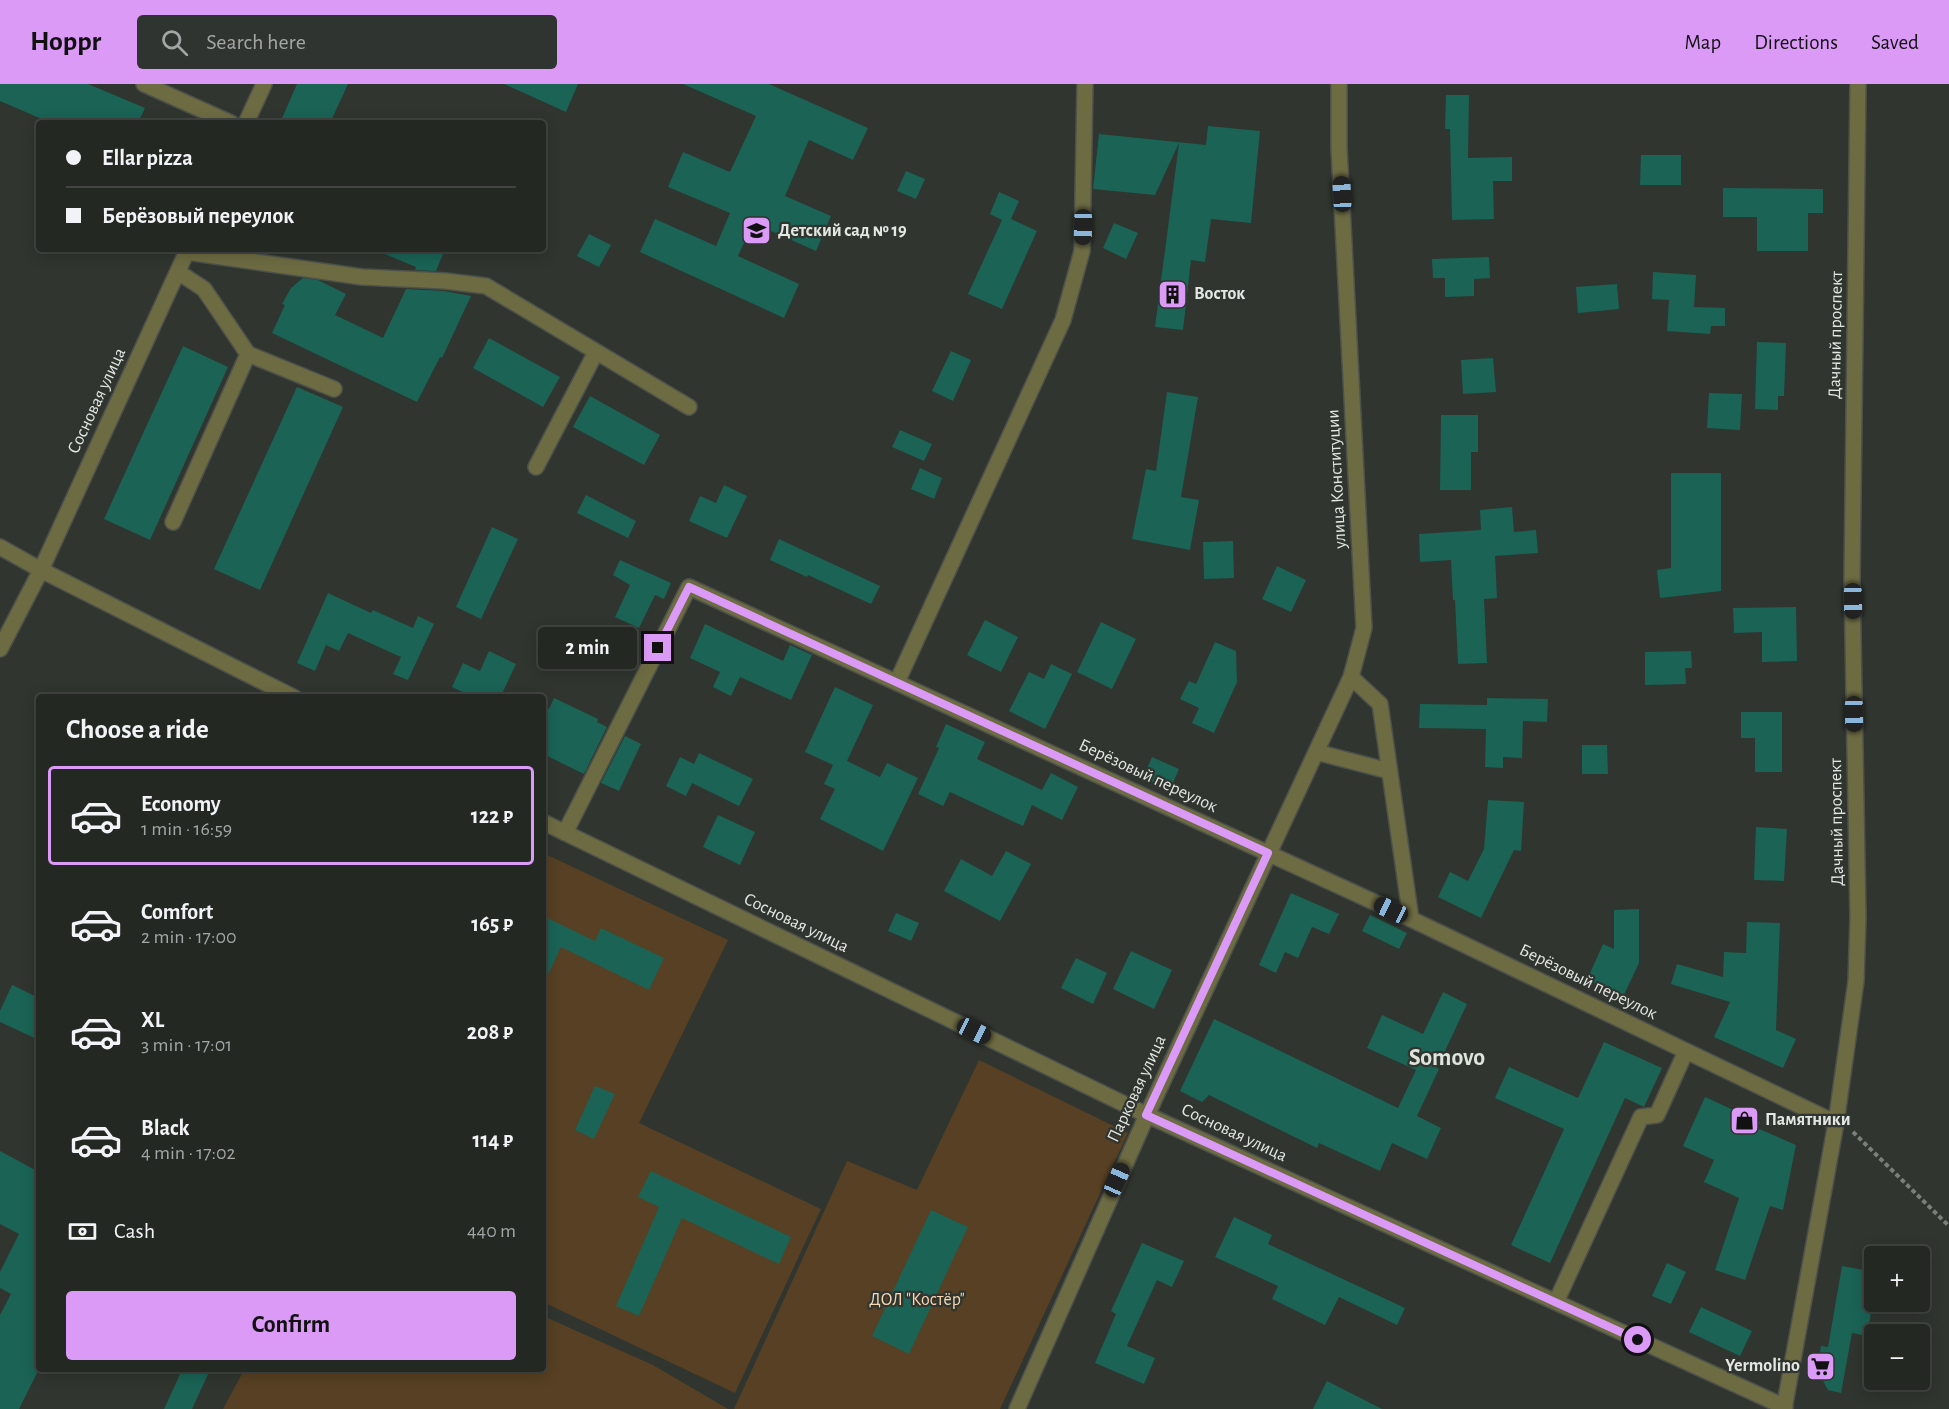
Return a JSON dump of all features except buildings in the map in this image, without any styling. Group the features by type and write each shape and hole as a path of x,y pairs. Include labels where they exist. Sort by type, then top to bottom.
{"street":[{"path":"144,84 224,120"},
{"path":"247,120 264,84"},
{"path":"897,682 1064,321 1082,251 1085,84"},
{"name":"улица Конституции","path":"1268,853 1351,677 1365,628 1339,148 1339,84"},
{"name":"Дачный проспект","path":"1785,1408 1836,1124 1856,981 1858,918 1852,579 1858,84"},
{"name":"Сосновая улица","path":"0,649 41,570 188,252"},
{"path":"195,252 362,277 444,281 486,286 689,407"},
{"path":"178,272 204,289 248,354 334,389"},
{"path":"536,467 596,352"},
{"path":"173,522 248,354"},
{"path":"0,547 287,694"},
{"name":"Берёзовый переулок","path":"565,833 689,587 1411,919 1836,1124"},
{"path":"1351,677 1380,704 1411,919"},
{"path":"1316,752 1389,771"},
{"name":"Сосновая улица","path":"546,824 1146,1115 1785,1408"},
{"name":"Парковая улица","path":"1017,1409 1146,1115 1268,853"},
{"path":"1556,1302 1641,1117 1657,1114 1686,1051"}],"path":[{"path":"1836,1124 1854,1132 1949,1226"}],"green space":[{"path":"546,854 728,940 639,1123 821,1209 735,1393 546,1303"},
{"name":"ДОЛ \"Костёр\"","path":"979,1060 1128,1133 1000,1409 734,1409 847,1161 917,1190"},
{"path":"546,1317 653,1365 728,1409 223,1409 243,1372 546,1372"}],"place":[{"name":"Детский сад № 19","path":"757,231"},
{"name":"Восток","path":"1173,294"},
{"name":"Памятники","path":"1744,1120"},
{"name":"Yermolino","path":"1821,1366"}],"district":[{"name":"Somovo","path":"1447,1058"}],"route":[{"path":"658,648 689,587 1268,853 1146,1115 1638,1340"}]}
